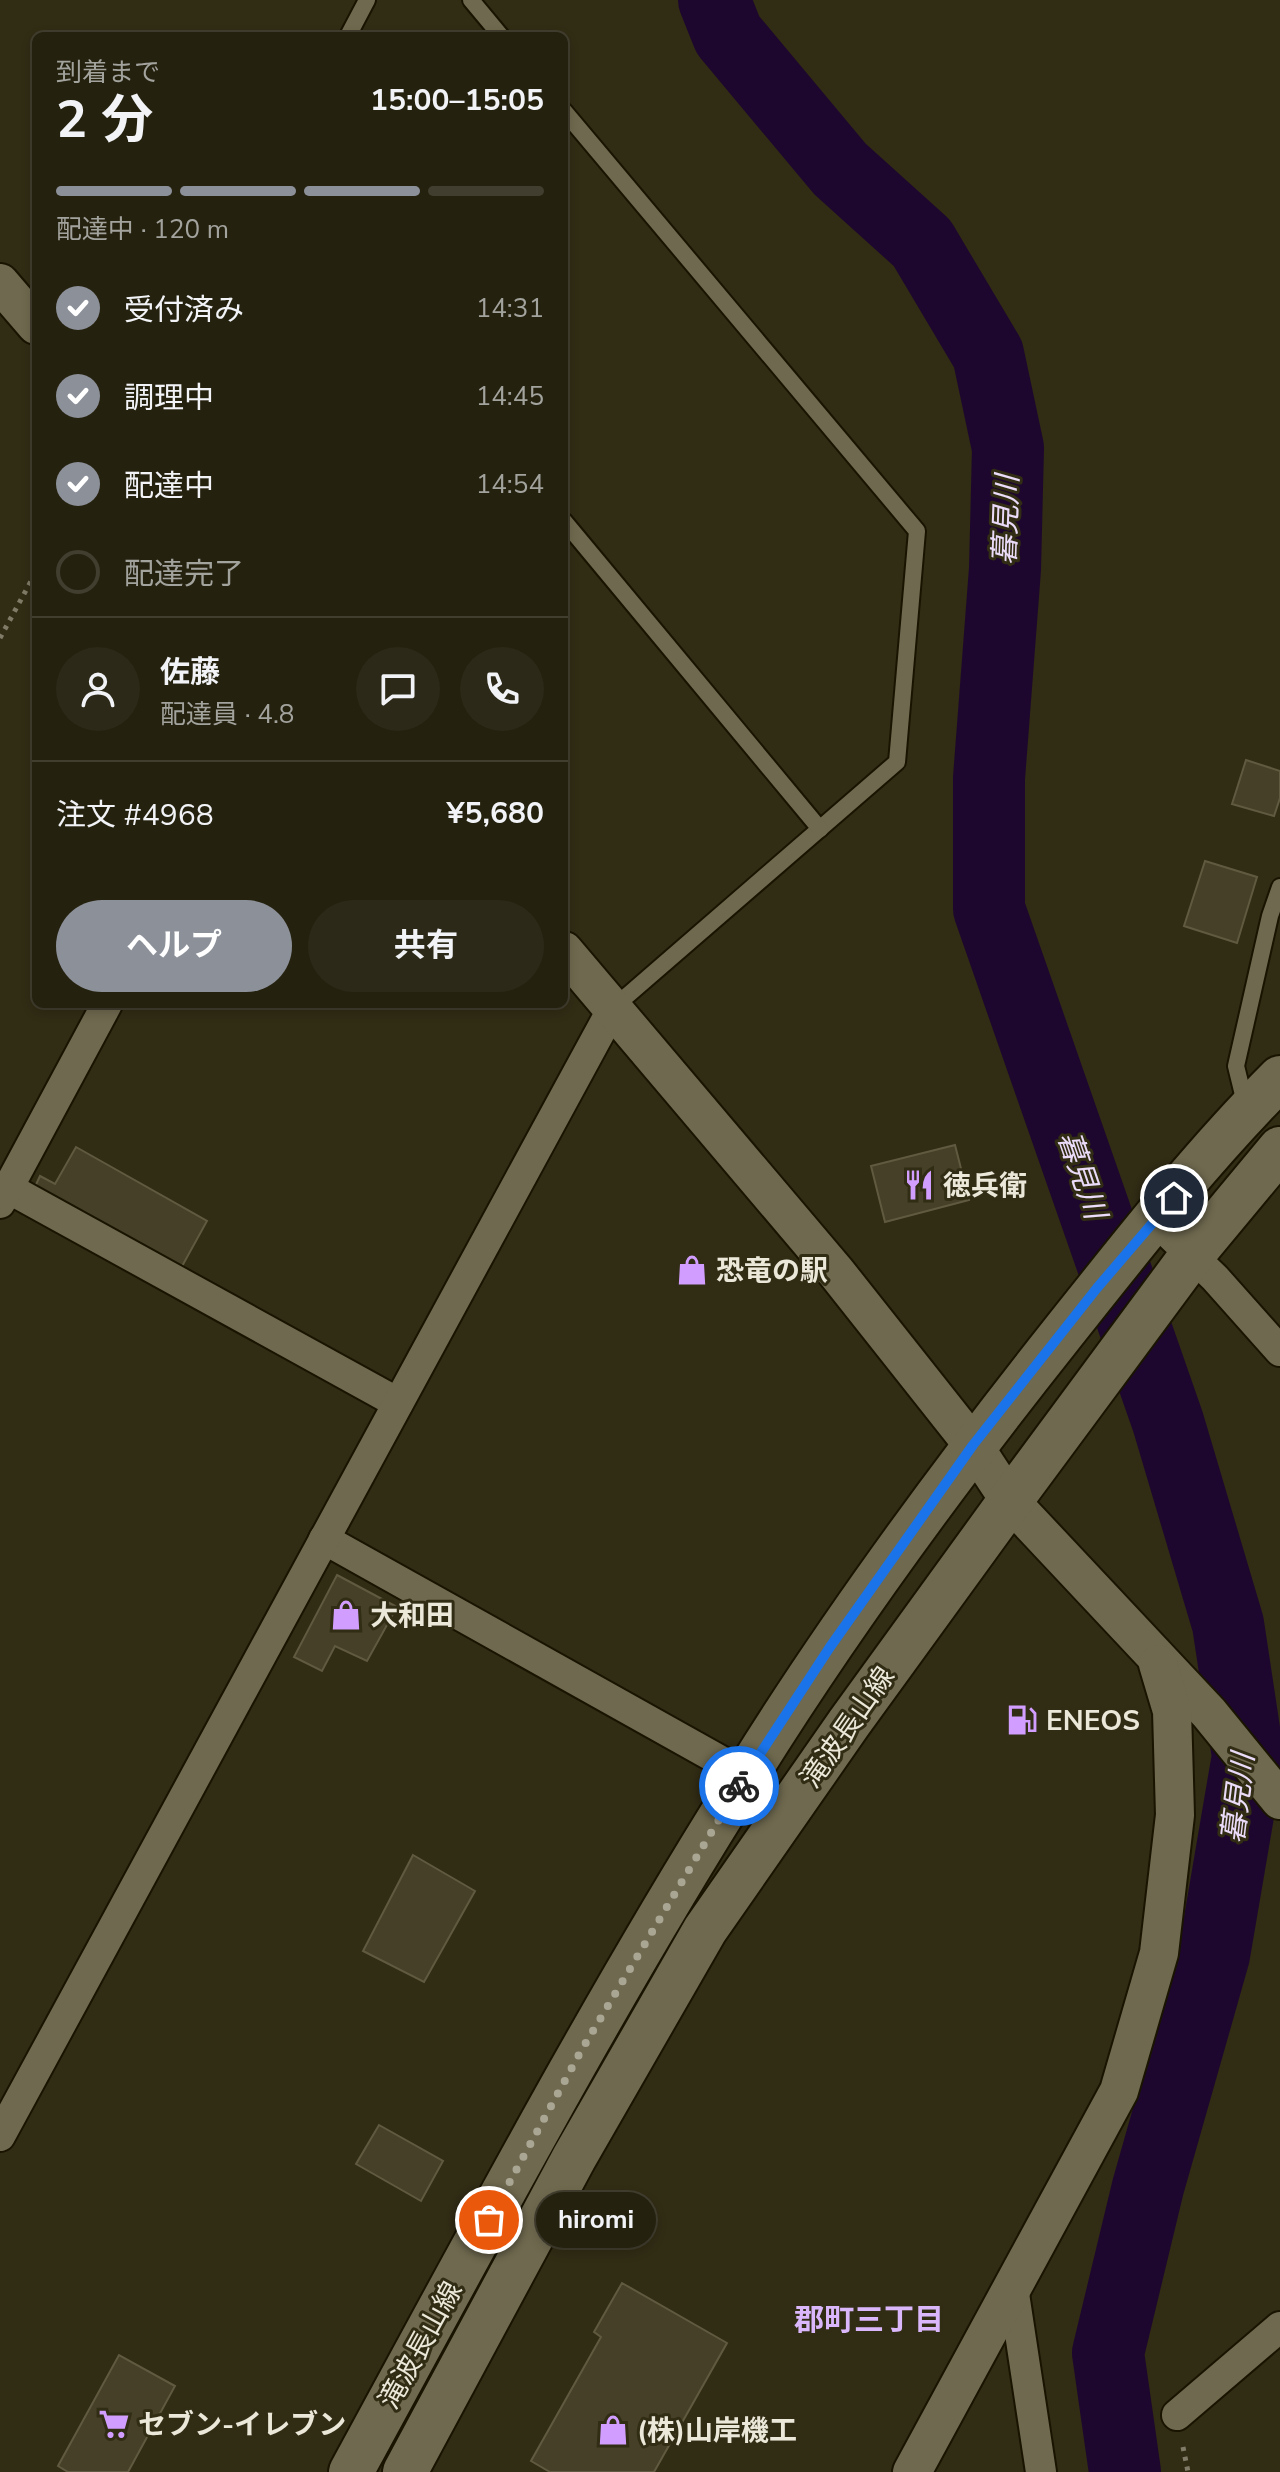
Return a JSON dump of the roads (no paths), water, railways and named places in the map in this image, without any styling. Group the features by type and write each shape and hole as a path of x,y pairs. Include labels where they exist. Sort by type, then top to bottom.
{"main road":[{"name":"滝波長山線","path":"351,2472 581,2051 746,1775 830,1647 973,1445 1155,1220 1247,1111 1280,1078"},
{"name":"滝波長山線","path":"405,2472 574,2158 705,1930 849,1723 1093,1388 1187,1261 1280,1149"}],"street":[{"path":"0,283 32,320"},
{"path":"568,956 836,1272 973,1445 1010,1501 1209,1713 1280,1800"},
{"path":"105,1008 4,1195 398,1403"},
{"path":"0,2136 613,1008"},
{"path":"1155,1220 1187,1261 1280,1351"},
{"path":"324,1539 746,1775"},
{"path":"912,2472 1119,2091 1159,1953 1175,1815 1172,1711 1154,1653"},
{"path":"1013,2287 1041,2472"},
{"path":"1177,2415 1280,2327"}],"lane":[{"path":"350,32 367,0"},
{"path":"471,0 498,32"},
{"path":"568,116 917,531 897,762 613,1008"},
{"path":"568,526 820,829"},
{"path":"1247,1111 1236,1066 1270,916 1280,887"}],"waterway":[{"name":"暮見川","path":"714,0 728,35 840,169 922,243 988,354 1008,448 1005,569 989,778 989,909 1168,1422 1228,1624 1248,1756 1214,1955 1148,2187 1108,2353 1125,2472"}],"place":[{"name":"徳兵衛","path":"919,1185"},
{"name":"恐竜の駅","path":"692,1270"},
{"name":"大和田","path":"346,1615"},
{"name":"ENEOS","path":"1022,1720"},
{"name":"hiromi","path":"489,2220"},
{"name":"セブン-イレブン","path":"114,2424"},
{"name":"(株)山岸機工","path":"613,2430"}],"district":[{"name":"郡町三丁目","path":"869,2320"}]}
